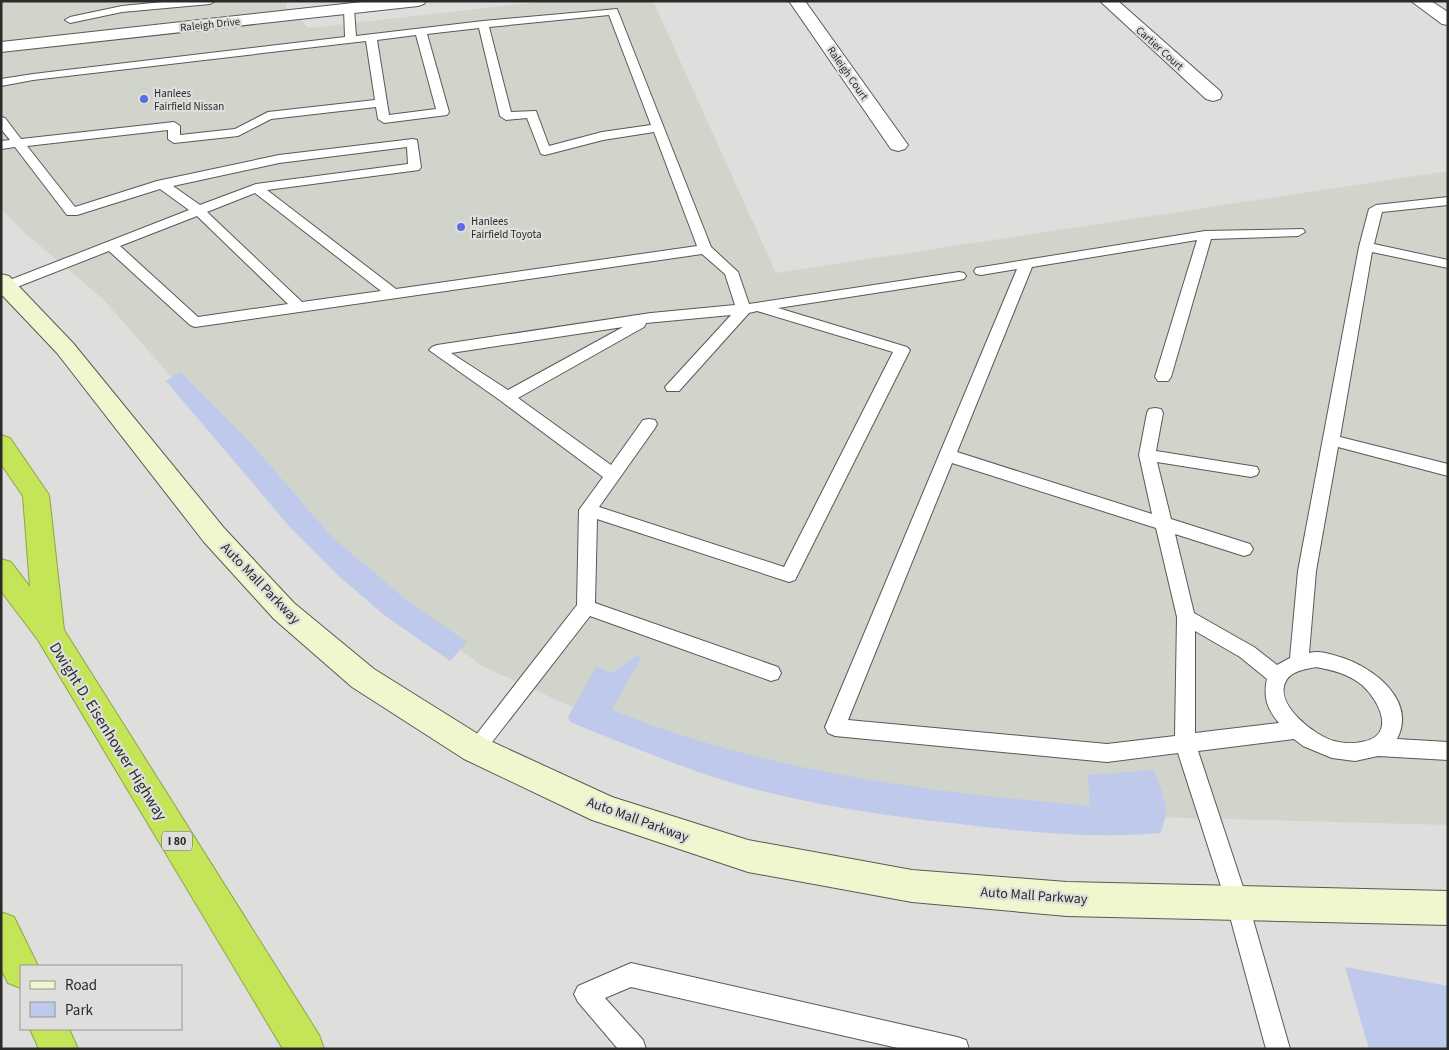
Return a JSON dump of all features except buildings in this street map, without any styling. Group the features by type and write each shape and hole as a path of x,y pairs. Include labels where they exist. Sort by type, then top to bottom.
{"highway":[{"path":"1,444 36,495 49,632"},
{"name":"Dwight D. Eisenhower Highway","path":"1,570 49,632 305,1049"},
{"path":"1,929 20,968"},
{"path":"50,1030 59,1049"}],"street":[{"name":"Raleigh Drive","path":"1,47 120,22 349,9 418,1"},
{"name":"Raleigh Court","path":"797,1 898,144"},
{"name":"Cartier Court","path":"1108,1 1213,95"},
{"path":"1419,1 1448,20"},
{"name":"Auto Mall Parkway","path":"4,283 65,348 214,535 284,611 363,678 475,749 604,809 748,856 912,886 1067,899 1448,908"}],"lane":[{"path":"70,20 120,22 210,1"},
{"path":"349,9 351,41"},
{"path":"1,83 33,77 371,39 483,24 613,11 705,249 731,272 750,308 902,350 789,575 588,510"},
{"path":"483,24 506,116 532,114 545,151 602,136 658,128"},
{"path":"371,39 384,119 443,112 421,32"},
{"path":"1,145 174,126 174,139 238,132 268,116 381,103"},
{"path":"1,121 72,212 162,184 279,159 413,142 415,167 256,188 111,245 4,283"},
{"path":"162,184 199,211 300,307"},
{"path":"256,188 394,294"},
{"path":"1298,660 1307,571 1366,247 1376,209 1448,200"},
{"path":"981,271 1204,235 1298,232"},
{"path":"1163,377 1204,235"},
{"path":"111,245 196,322 705,249"},
{"path":"1366,247 1448,264"},
{"path":"1026,264 835,727 1107,753 1295,730"},
{"path":"612,475 506,397 437,350 650,318 750,308 958,276"},
{"path":"673,387 750,308"},
{"path":"506,397 650,318"},
{"path":"1155,413 1147,455 1186,617 1185,742 1237,902 1278,1049"},
{"path":"475,749 586,608 588,510 649,424"},
{"path":"1331,440 1448,470"},
{"path":"947,455 1244,549"},
{"path":"1147,455 1251,471"},
{"path":"586,608 771,673"},
{"path":"1186,617 1247,652 1277,676"},
{"path":"1298,660 1325,660 1352,668 1369,680 1382,693 1391,708 1393,724 1389,737 1378,747 1364,752 1355,752 1328,749 1310,742 1295,730 1282,716 1276,702 1274,688 1277,676 1286,667 1298,660"},
{"path":"1378,747 1448,751"},
{"path":"634,1049 586,994 631,975 957,1049"}],"shaded area":[{"path":"1,1 287,1 286,7 309,28 548,1 653,1 776,273 1448,171 1448,825 1069,815 821,791 632,734 484,667 375,590 251,468 103,299 25,233 1,209"}],"green space":[{"path":"181,372 255,448 331,536 404,598 467,642 450,661 384,615 341,578 289,526 166,381"},
{"path":"638,656 641,658 612,710 670,731 728,749 847,776 968,794 1090,806 1088,775 1154,770 1163,794 1164,824 1160,833 1135,835 1060,834 931,821 843,808 785,797 729,782 669,761 570,722 568,717 596,667 612,673"},
{"path":"1345,967 1448,986 1448,1049 1369,1049"}],"place":[{"name":"Hanlees Fairfield Nissan","path":"144,99"},
{"name":"Hanlees Fairfield Toyota","path":"461,227"}]}
